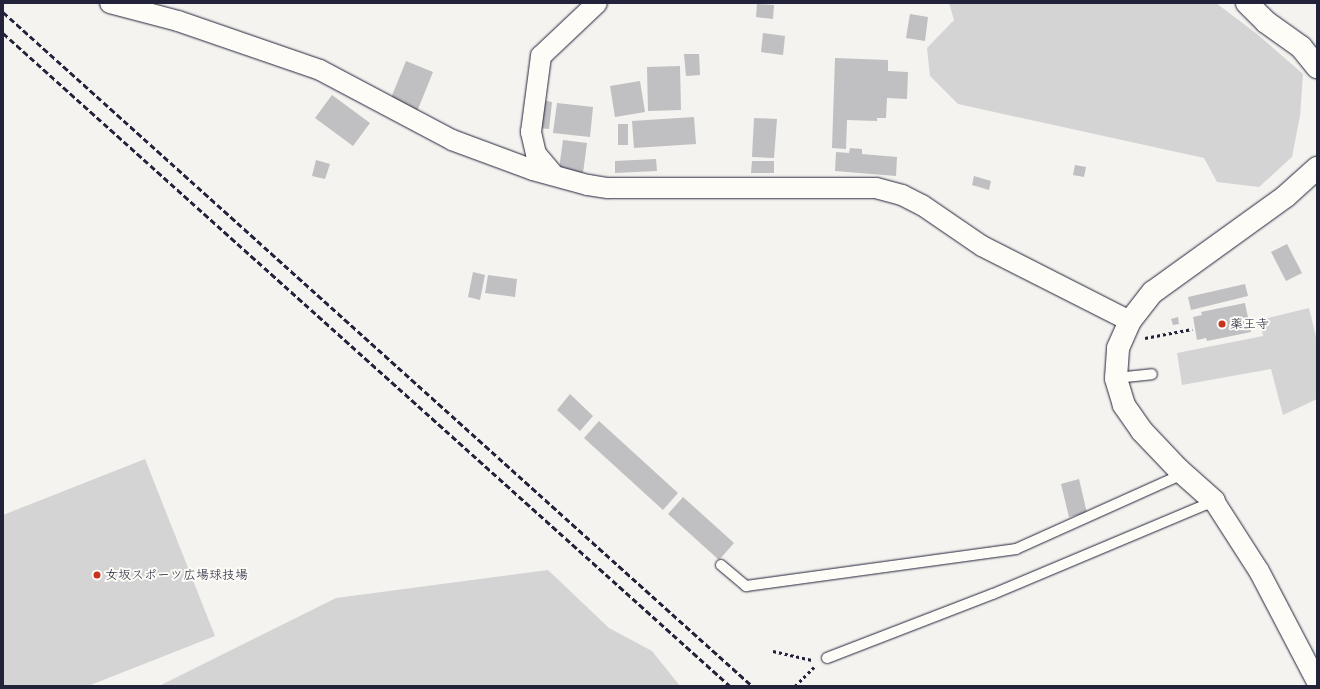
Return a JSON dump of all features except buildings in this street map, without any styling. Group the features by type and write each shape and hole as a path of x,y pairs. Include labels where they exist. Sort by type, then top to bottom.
{"street":[{"path":"110,3 178,21 320,70 452,140 533,170 608,188 876,188 902,195 922,205 982,246 1130,321"},
{"path":"553,174 536,154 531,132 541,56 597,3"},
{"path":"1247,3 1266,22 1301,47 1317,67"},
{"path":"1317,168 1286,196 1154,292 1130,321 1118,348 1116,378 1124,405 1142,431 1184,474 1214,501 1259,571 1317,682"}],"lane":[{"path":"1116,378 1152,374"},
{"path":"721,565 746,586 1016,549 1184,474"},
{"path":"827,658 993,594 1214,501"}],"path":[{"path":"1144,339 1192,329"},
{"path":"773,651 814,660"},
{"path":"795,686 815,666"}],"shaded area":[{"path":"949,3 1216,3 1257,34 1303,74 1300,116 1292,157 1259,187 1217,182 1204,158 958,104 930,76 927,48 954,20"},
{"path":"1309,308 1317,341 1317,399 1283,415 1271,369 1182,385 1177,353 1263,336 1260,320"},
{"name":"女坂スポーツ広場球技場","path":"145,459 215,636 88,686 3,686 3,515"},
{"path":"548,570 609,628 652,651 680,686 159,686 336,598"}],"railway":[{"path":"3,12 752,686"},
{"path":"3,33 730,686"}],"place":[{"name":"薬王寺","path":"1222,324"},
{"name":"女坂スポーツ広場球技場","path":"97,575"}]}
